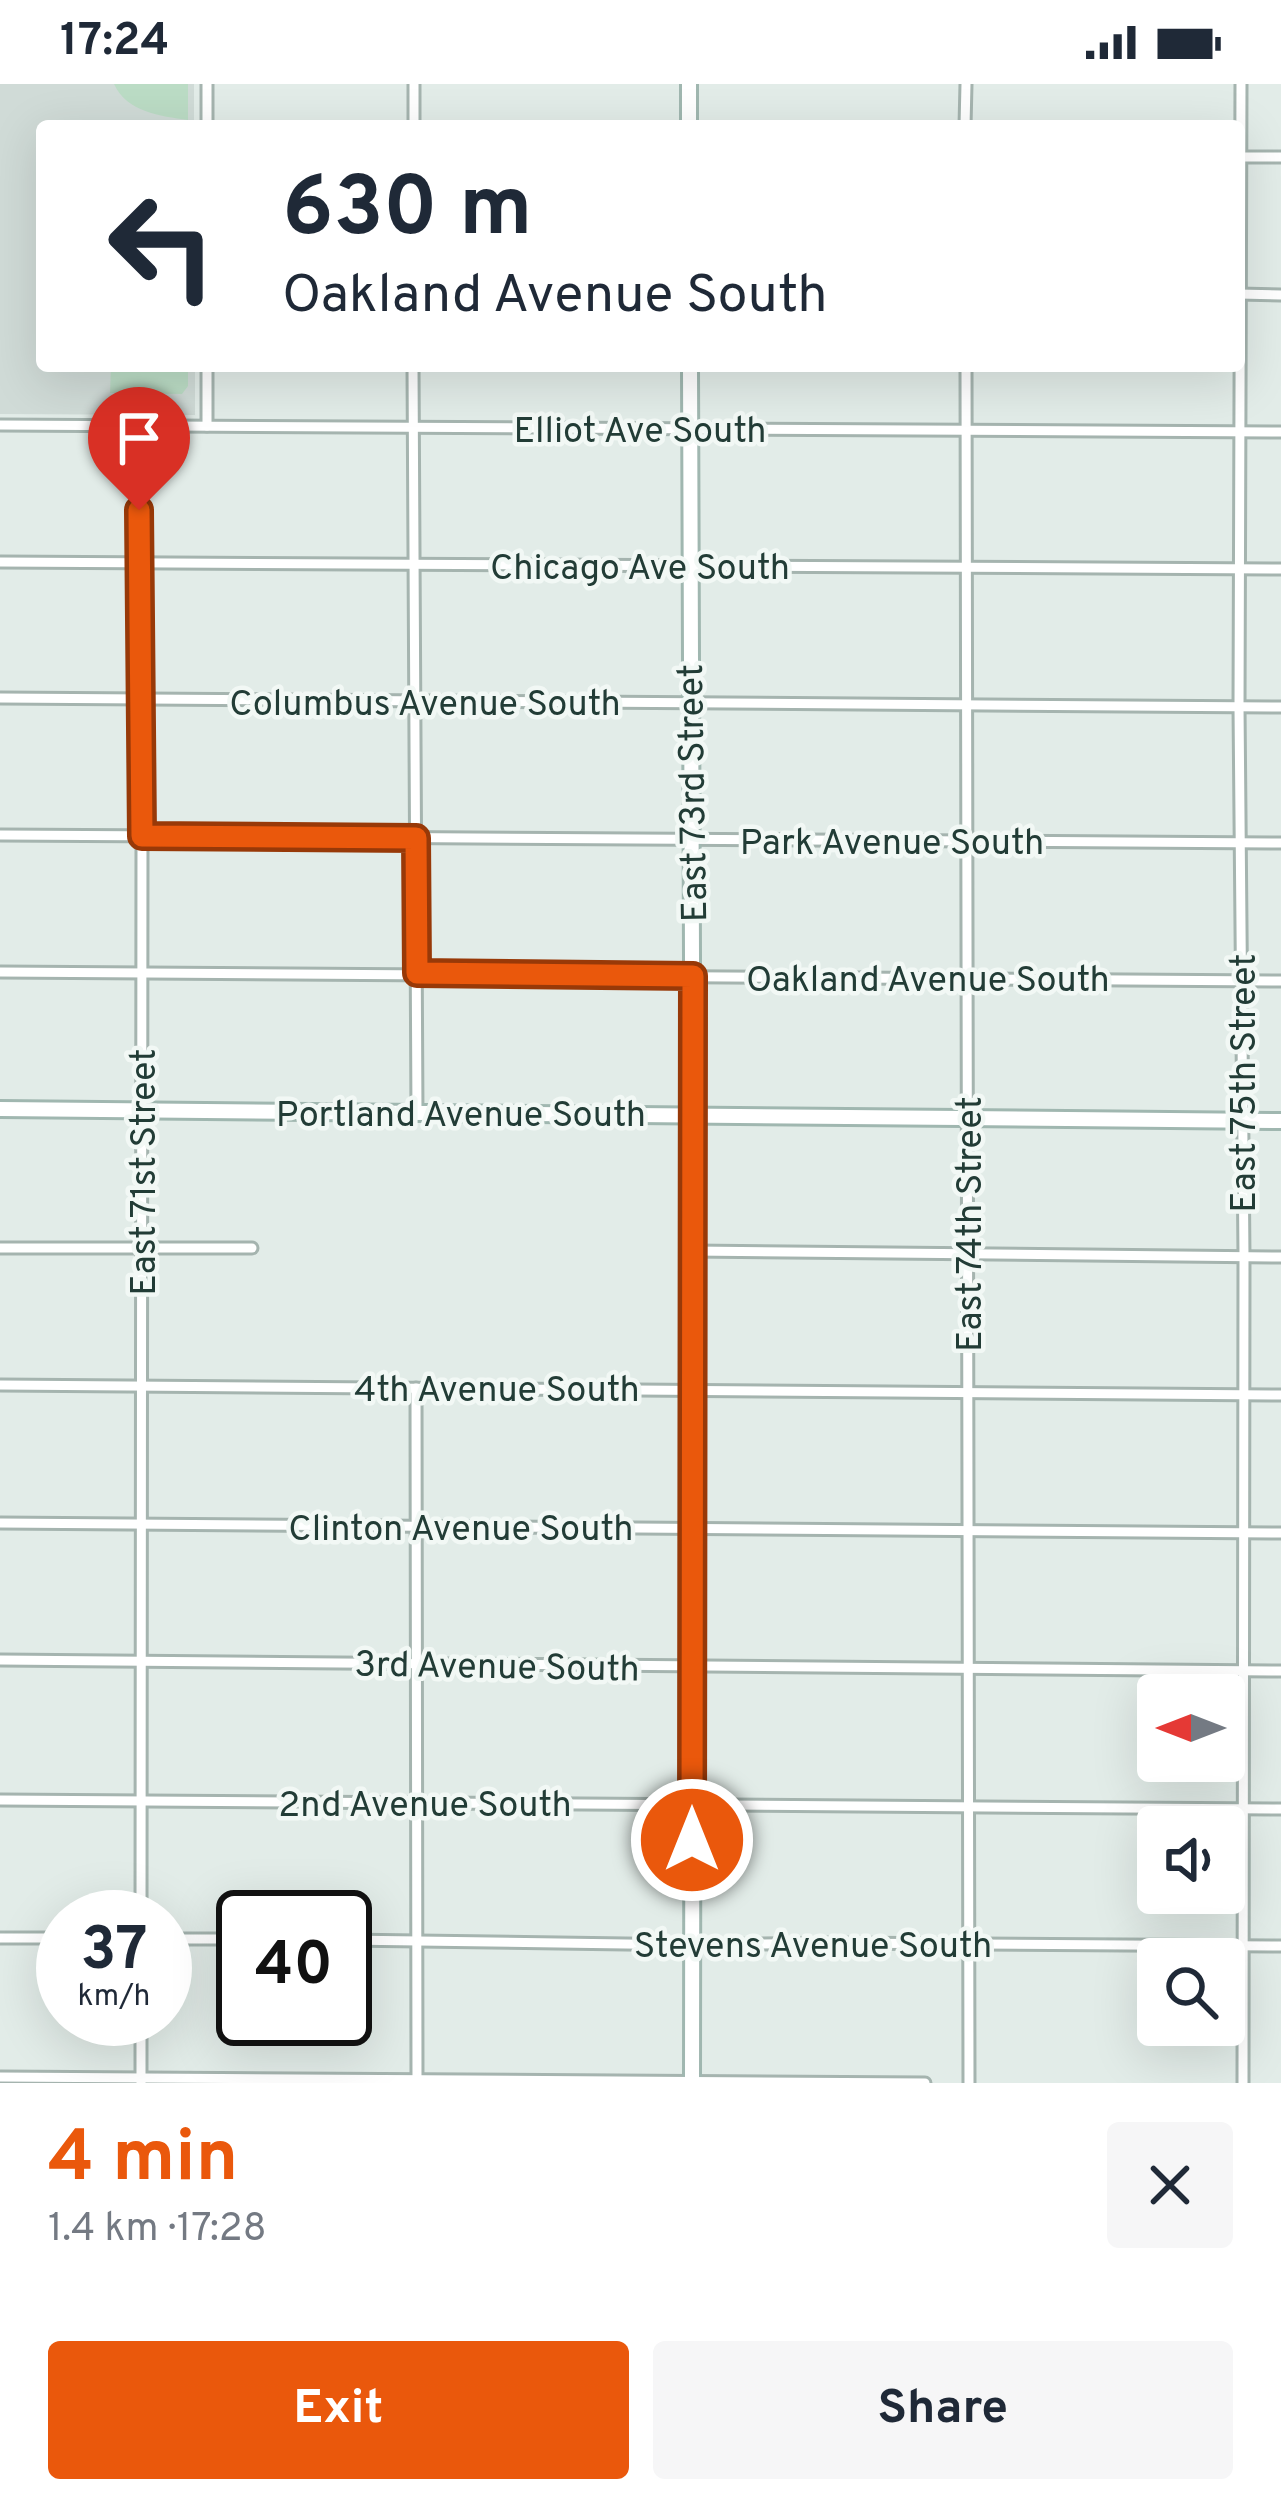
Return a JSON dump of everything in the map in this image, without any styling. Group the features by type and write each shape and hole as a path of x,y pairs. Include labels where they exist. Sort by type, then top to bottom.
{"street":[{"path":"207,84 207,120"},
{"path":"414,84 414,120"},
{"path":"689,84 689,120"},
{"path":"965,120 966,84"},
{"name":"East 75th Street","path":"1240,120 1241,84"},
{"path":"1245,157 1281,157"},
{"path":"1245,294 1281,295"},
{"path":"207,372 207,426"},
{"path":"413,372 417,1114"},
{"name":"East 73rd Street","path":"690,372 692,2082"},
{"name":"East 74th Street","path":"965,372 969,2083"},
{"name":"East 75th Street","path":"1240,372 1244,1806"},
{"name":"Elliot Ave South","path":"0,425 1281,432"},
{"name":"East 71st Street","path":"139,426 141,1890"},
{"name":"Chicago Ave South","path":"0,562 1281,569"},
{"name":"Columbus Avenue South","path":"0,698 1281,707"},
{"name":"Park Avenue South","path":"0,835 1281,844"},
{"name":"Oakland Avenue South","path":"0,972 1281,980"},
{"name":"Portland Avenue South","path":"0,1109 1281,1121"},
{"path":"0,1248 251,1248"},
{"path":"693,1251 1281,1256"},
{"name":"4th Avenue South","path":"0,1384 1281,1395"},
{"path":"416,1388 416,2081"},
{"name":"Clinton Avenue South","path":"0,1522 1281,1533"},
{"name":"3rd Avenue South","path":"0,1660 1281,1671"},
{"name":"2nd Avenue South","path":"0,1800 1137,1809"},
{"name":"2nd Avenue South","path":"1245,1809 1281,1809"},
{"path":"0,1938 36,1938"},
{"name":"Stevens Avenue South","path":"372,1940 1137,1946"},
{"name":"Stevens Avenue South","path":"1245,1946 1281,1946"},
{"path":"141,2046 141,2081"},
{"name":"East 75th Street","path":"1244,2046 1244,2083"},
{"path":"0,2078 925,2083"}],"shaded area":[{"path":"0,84 194,84 194,120 36,120 36,372 195,372 195,415 0,414"}],"green space":[{"path":"114,84 188,84 188,120 136,107"},
{"path":"111,372 188,372 188,386 182,394 110,393"}],"route":[{"path":"139,510 142,836 416,838 417,973 693,976 692,1840"}]}
